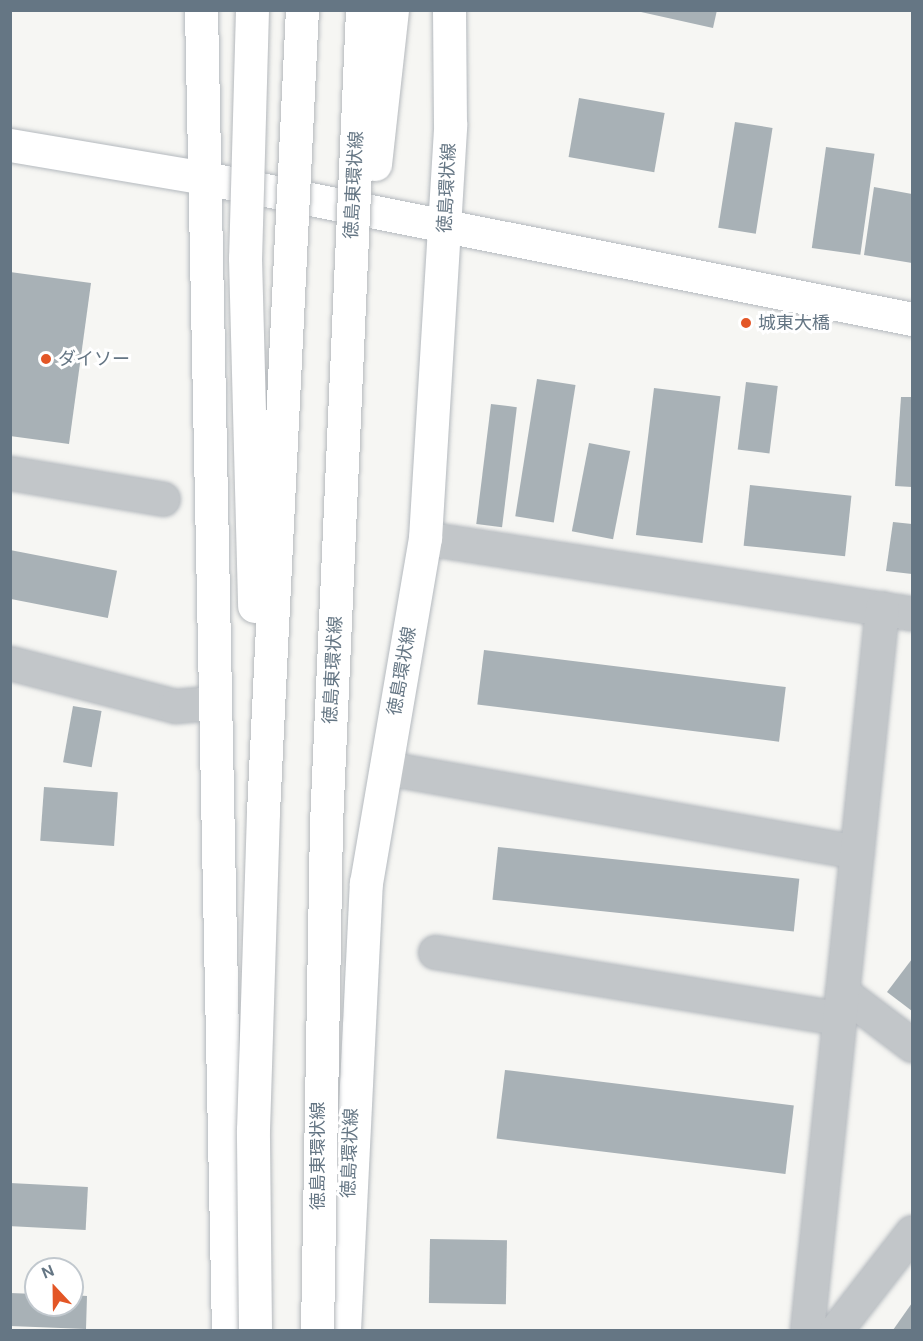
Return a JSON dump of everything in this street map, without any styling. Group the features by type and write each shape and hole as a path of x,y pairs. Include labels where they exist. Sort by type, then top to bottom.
{"main road":[{"path":"201,10 206,54"},
{"path":"208,10 205,178 213,703 228,1330"},
{"path":"252,10 245,269 263,812"},
{"path":"255,1330 253,1130 263,812 302,10"},
{"name":"徳島東環状線","path":"317,1330 320,995 362,10"},
{"path":"342,458 392,10"},
{"name":"徳島環状線","path":"344,1330 360,955 386,768 425,538 445,225 449,10"},
{"path":"10,145 205,178 912,319"}],"street":[{"path":"10,473 164,499"},
{"path":"425,538 897,610 857,852 807,1330"},
{"path":"10,663 175,706 213,703"},
{"path":"386,768 857,852"},
{"path":"435,952 841,1005 912,1045"},
{"path":"836,1330 912,1232"}],"building":[{"path":"632,10 717,10 713,28"},
{"path":"579,98 665,113 654,172 569,157"},
{"path":"735,122 773,128 756,234 718,228"},
{"path":"826,147 875,154 860,255 812,248"},
{"path":"874,187 912,194 912,263 864,255"},
{"name":"ダイソー","path":"10,272 91,283 69,444 10,436"},
{"path":"537,379 576,385 554,522 515,516"},
{"path":"746,382 778,386 769,453 738,449"},
{"path":"654,388 721,396 702,543 636,535"},
{"path":"901,397 912,397 912,487 895,486"},
{"path":"491,404 517,407 502,527 476,524"},
{"path":"589,443 630,451 613,539 572,531"},
{"path":"750,485 851,496 845,556 744,546"},
{"path":"893,522 912,524 912,574 886,571"},
{"path":"10,550 117,571 108,618 10,599"},
{"path":"484,650 786,687 779,742 477,705"},
{"path":"73,706 102,711 92,767 63,762"},
{"path":"44,787 118,792 114,846 40,841"},
{"path":"498,847 799,879 794,931 492,900"},
{"path":"912,959 912,1011 887,992"},
{"path":"505,1070 794,1105 785,1174 497,1138"},
{"path":"10,1183 88,1187 86,1230 10,1226"},
{"path":"430,1239 507,1240 506,1304 429,1303"},
{"path":"10,1293 24,1294 24,1317 84,1317 84,1296 87,1296 86,1329 10,1326"},
{"path":"912,1303 912,1330 893,1330"}],"place":[{"name":"城東大橋","path":"746,323"},
{"name":"ダイソー","path":"46,359"}]}
